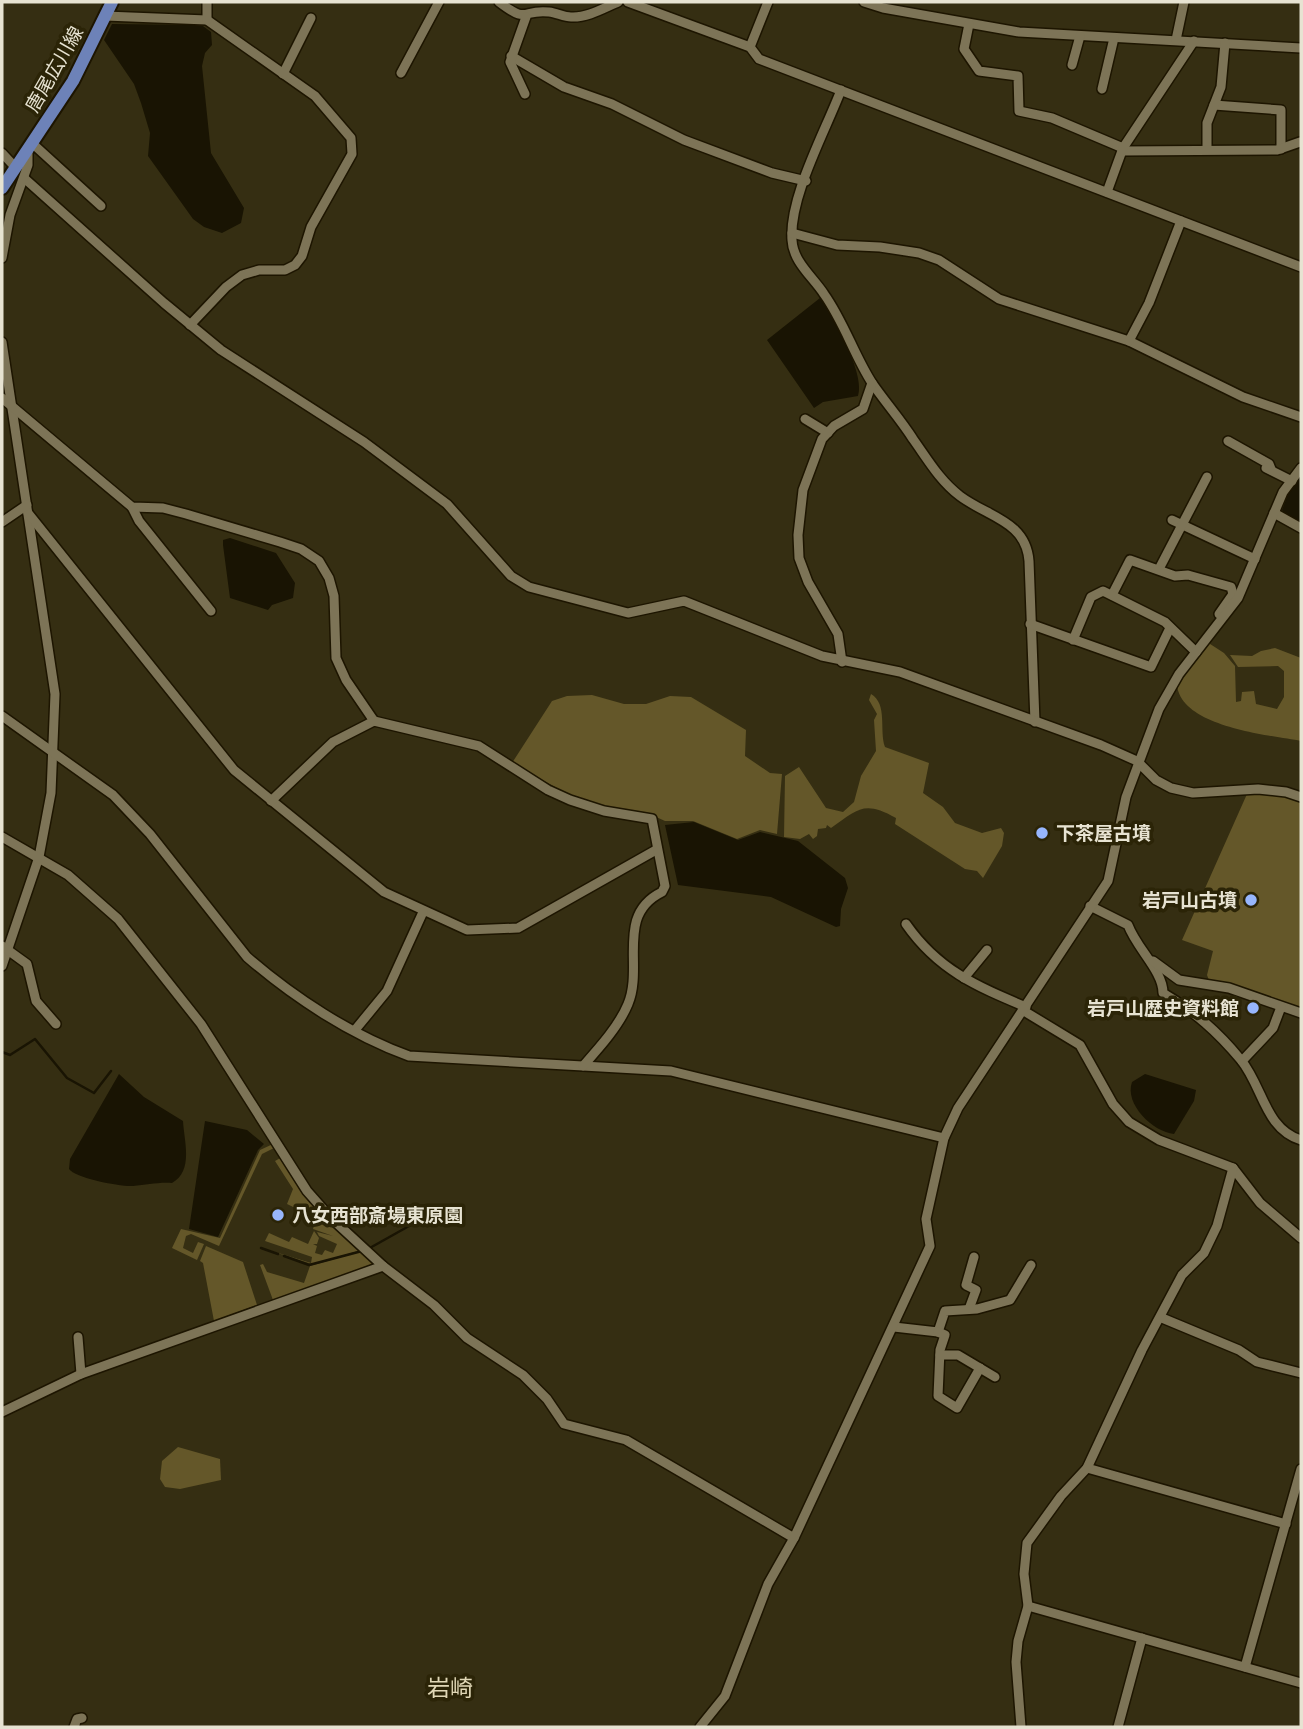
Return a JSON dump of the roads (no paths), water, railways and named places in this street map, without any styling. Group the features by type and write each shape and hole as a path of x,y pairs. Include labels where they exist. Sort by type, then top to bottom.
{"main road":[{"name":"唐尾広川線","path":"2,188 20,173 31,147 73,81 112,2"}],"street":[{"path":"206,20 207,2"},
{"path":"401,73 439,2"},
{"path":"499,2 516,15 526,17 548,12 583,17 618,2"},
{"path":"628,2 750,47 759,59 1301,267"},
{"path":"750,47 768,2"},
{"path":"864,2 969,24 1080,36 1301,48"},
{"path":"1176,40 1184,2"},
{"path":"105,16 206,20 327,107 351,138 352,154 311,227 302,256 295,265 285,270 258,270 242,275 226,287 190,325"},
{"path":"525,94 510,62 510,56 526,17"},
{"path":"282,74 311,18"},
{"path":"969,24 964,49 979,71 1018,76 1019,111 1052,118 1123,150 1281,149 1300,142"},
{"path":"1072,65 1080,36"},
{"path":"1102,89 1114,38"},
{"path":"286,41 296,47"},
{"path":"1107,192 1123,150 1194,41"},
{"path":"1207,149 1207,123 1221,87 1225,43"},
{"path":"510,56 564,87 612,104 684,140 772,173 806,181"},
{"path":"841,90 806,181 793,207 792,244 800,264 824,293 872,383 936,473 959,495 1011,524 1022,535 1028,548 1035,722"},
{"path":"1214,105 1281,110 1281,149"},
{"path":"31,147 101,206"},
{"path":"2,153 20,173 190,325 221,350 408,473 447,504 511,576 529,587 628,613 684,601 842,662 900,673 1137,761 1156,780 1171,788 1193,793 1258,789 1286,792 1301,797"},
{"path":"2,258 20,173"},
{"path":"1129,341 1149,303 1181,221"},
{"path":"792,233 837,245 919,253 939,260 999,299 1129,341 1243,397 1301,417"},
{"path":"2,342 55,694 51,793 38,857 5,949 2,966"},
{"path":"842,662 838,634 808,582 799,558 803,490 822,439 863,409 872,383"},
{"path":"2,398 132,507 139,521 211,611"},
{"path":"805,419 828,433"},
{"path":"1228,441 1269,464 1268,468 1292,481"},
{"path":"700,1727 725,1696 768,1584 794,1538 930,1246 926,1219 944,1138 972,1083 1025,1009 1108,881 1137,761 1159,709 1196,652 1238,598 1275,513 1301,468"},
{"path":"1159,569 1207,477"},
{"path":"132,507 163,508 198,517 290,545 319,561 329,578 334,596 336,658 346,680 374,721"},
{"path":"2,522 28,509"},
{"path":"28,509 234,770 384,892 467,930 518,928 656,850"},
{"path":"1275,513 1301,528"},
{"path":"1172,520 1255,559"},
{"path":"1112,595 1130,560 1231,587 1233,594 1202,636 1206,639"},
{"path":"1073,640 1091,597 1103,591 1165,622 1196,652"},
{"path":"1030,624 1151,667 1170,628"},
{"path":"2,716 113,795 150,834 247,957 286,988 380,1045 409,1056 671,1071 944,1138"},
{"path":"271,802 332,742 374,721 479,746 548,790 570,800 604,811 652,819 665,886 662,892 651,897 642,908 634,926 628,1004 583,1066"},
{"path":"2,837 38,857 94,895 118,919 207,1032 307,1191 330,1217 383,1266 434,1305 467,1338 523,1375 547,1399 564,1424 626,1440 794,1538"},
{"path":"1090,906 1128,925 1143,954 1163,979 1163,993 1205,1020 1242,1062 1276,1126 1301,1140"},
{"path":"355,1030 387,991 423,912"},
{"path":"906,924 933,958 964,978 1025,1009 1080,1045 1113,1104 1129,1122 1159,1140 1233,1168 1260,1203 1299,1232"},
{"path":"5,949 27,964 36,1001 56,1024"},
{"path":"964,978 987,950"},
{"path":"1143,954 1179,980 1229,988 1301,1013"},
{"path":"1242,1062 1273,1028 1281,1007"},
{"path":"1021,1727 1016,1662 1018,1641 1028,1606 1024,1574 1027,1543 1061,1496 1087,1468 1142,1350 1162,1318 1182,1275 1204,1253 1217,1226 1233,1168"},
{"path":"969,1309 976,1290 966,1285 974,1257"},
{"path":"938,1332 945,1311 1010,1300 1031,1265"},
{"path":"2,1412 81,1374 383,1266"},
{"path":"1162,1318 1239,1350 1256,1362 1301,1373"},
{"path":"894,1327 945,1335 940,1355 938,1396 957,1408 980,1368"},
{"path":"78,1337 81,1374"},
{"path":"940,1355 958,1354 995,1377"},
{"path":"1087,1468 1286,1524"},
{"path":"1245,1667 1301,1469"},
{"path":"1028,1606 1301,1682"},
{"path":"1118,1727 1142,1638"},
{"path":"74,1727 77,1719 82,1718"}],"waterway":[{"path":"2,1052 10,1055 35,1039 67,1078 94,1093 111,1071"},
{"path":"368,1249 418,1221 441,1224"},
{"path":"261,1248 278,1254"},
{"path":"284,1256 309,1265 362,1251"}],"place":[{"name":"下茶屋古墳","path":"1042,833"},
{"name":"岩戸山古墳","path":"1251,900"},
{"name":"岩戸山歴史資料館","path":"1253,1008"},
{"name":"八女西部斎場東原園","path":"278,1215"}],"district":[{"name":"岩崎","path":"450,1688"}]}
